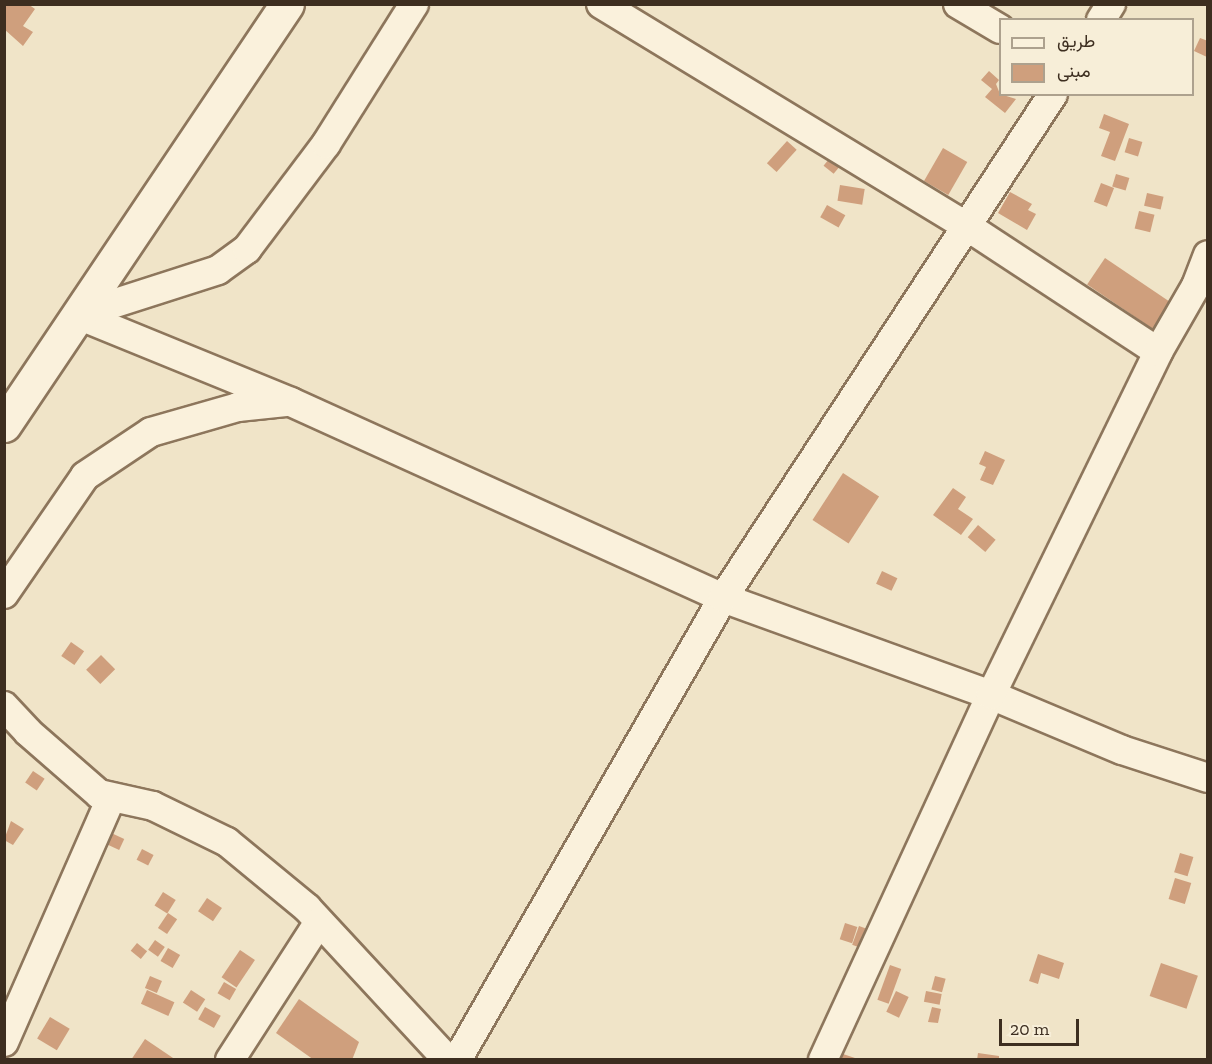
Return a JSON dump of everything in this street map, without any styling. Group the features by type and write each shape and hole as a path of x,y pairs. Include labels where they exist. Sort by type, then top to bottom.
{"street":[{"path":"4,424 287,4"},
{"path":"78,315 218,270 247,249 326,144 414,4"},
{"path":"602,4 968,227 1158,352"},
{"path":"958,4 999,28"},
{"path":"1102,18 1111,4"},
{"path":"457,1059 723,598 1052,96"},
{"path":"824,1059 991,695 1158,352 1196,286 1208,255"},
{"path":"78,315 291,402 723,598 991,695 1122,750 1208,778"},
{"path":"4,594 85,476 151,432 238,407 291,402"},
{"path":"4,706 28,732 99,794 153,807 227,842 319,922 448,1059"},
{"path":"4,1042 111,798"},
{"path":"230,1059 319,922"}],"building":[{"path":"4,4 28,4 35,9 23,26 33,32 23,46 4,29"},
{"path":"1200,38 1208,41 1207,57 1194,51"},
{"path":"989,71 999,80 996,84 999,96 1016,99 1005,113 985,97 992,89 981,80"},
{"path":"1104,114 1129,124 1115,161 1101,156 1110,132 1099,128"},
{"path":"1129,138 1142,142 1138,156 1125,152"},
{"path":"787,141 797,150 777,172 767,163"},
{"path":"943,148 967,162 948,195 924,181"},
{"path":"833,154 843,162 834,174 824,166"},
{"path":"1116,174 1129,178 1126,191 1112,186"},
{"path":"1101,183 1114,188 1107,207 1094,202"},
{"path":"840,185 865,189 862,205 837,201"},
{"path":"1010,192 1032,204 1028,210 1036,214 1027,230 998,213"},
{"path":"1147,193 1164,197 1161,209 1144,206"},
{"path":"827,205 845,215 839,227 820,217"},
{"path":"1139,211 1155,215 1150,232 1135,228"},
{"path":"1105,258 1174,304 1156,331 1087,285"},
{"path":"985,451 1005,460 993,485 980,480 986,467 979,464"},
{"path":"843,473 879,496 849,543 813,520"},
{"path":"953,488 966,497 958,509 973,519 961,535 933,515"},
{"path":"978,525 996,540 985,552 968,537"},
{"path":"882,571 897,578 891,591 876,584"},
{"path":"71,642 84,651 74,665 61,656"},
{"path":"101,655 115,669 100,684 86,670"},
{"path":"33,771 45,779 37,790 25,783"},
{"path":"11,821 24,829 13,845 4,840"},
{"path":"107,831 124,839 119,850 102,842"},
{"path":"142,849 154,855 148,866 137,860"},
{"path":"1180,853 1193,857 1188,876 1174,872"},
{"path":"1175,878 1191,883 1185,904 1169,899"},
{"path":"163,892 176,900 167,914 155,906"},
{"path":"207,898 222,908 213,921 198,911"},
{"path":"168,913 177,919 167,934 158,928"},
{"path":"845,923 857,927 852,943 840,939"},
{"path":"859,926 878,933 871,952 852,945"},
{"path":"155,940 165,947 158,957 148,950"},
{"path":"137,943 147,951 141,959 131,951"},
{"path":"168,948 180,955 173,968 160,961"},
{"path":"240,950 255,960 236,987 222,977"},
{"path":"1038,954 1064,963 1059,979 1041,973 1038,984 1029,981"},
{"path":"1161,963 1198,976 1186,1009 1150,996"},
{"path":"890,965 901,969 889,1004 877,1000"},
{"path":"150,976 162,981 157,993 145,988"},
{"path":"935,976 946,979 942,992 931,990"},
{"path":"224,982 236,989 230,1000 218,993"},
{"path":"147,990 174,1002 168,1016 141,1004"},
{"path":"191,990 205,999 197,1012 183,1003"},
{"path":"896,991 909,997 899,1018 886,1012"},
{"path":"926,991 942,994 940,1005 924,1002"},
{"path":"299,999 359,1042 352,1060 314,1060 276,1033"},
{"path":"205,1007 221,1016 214,1028 198,1019"},
{"path":"932,1007 941,1009 938,1023 928,1022"},
{"path":"50,1017 70,1029 57,1050 37,1038"},
{"path":"145,1039 176,1060 131,1060"},
{"path":"840,1053 858,1059 858,1060 838,1060"},
{"path":"978,1053 999,1056 999,1060 977,1060"}]}
